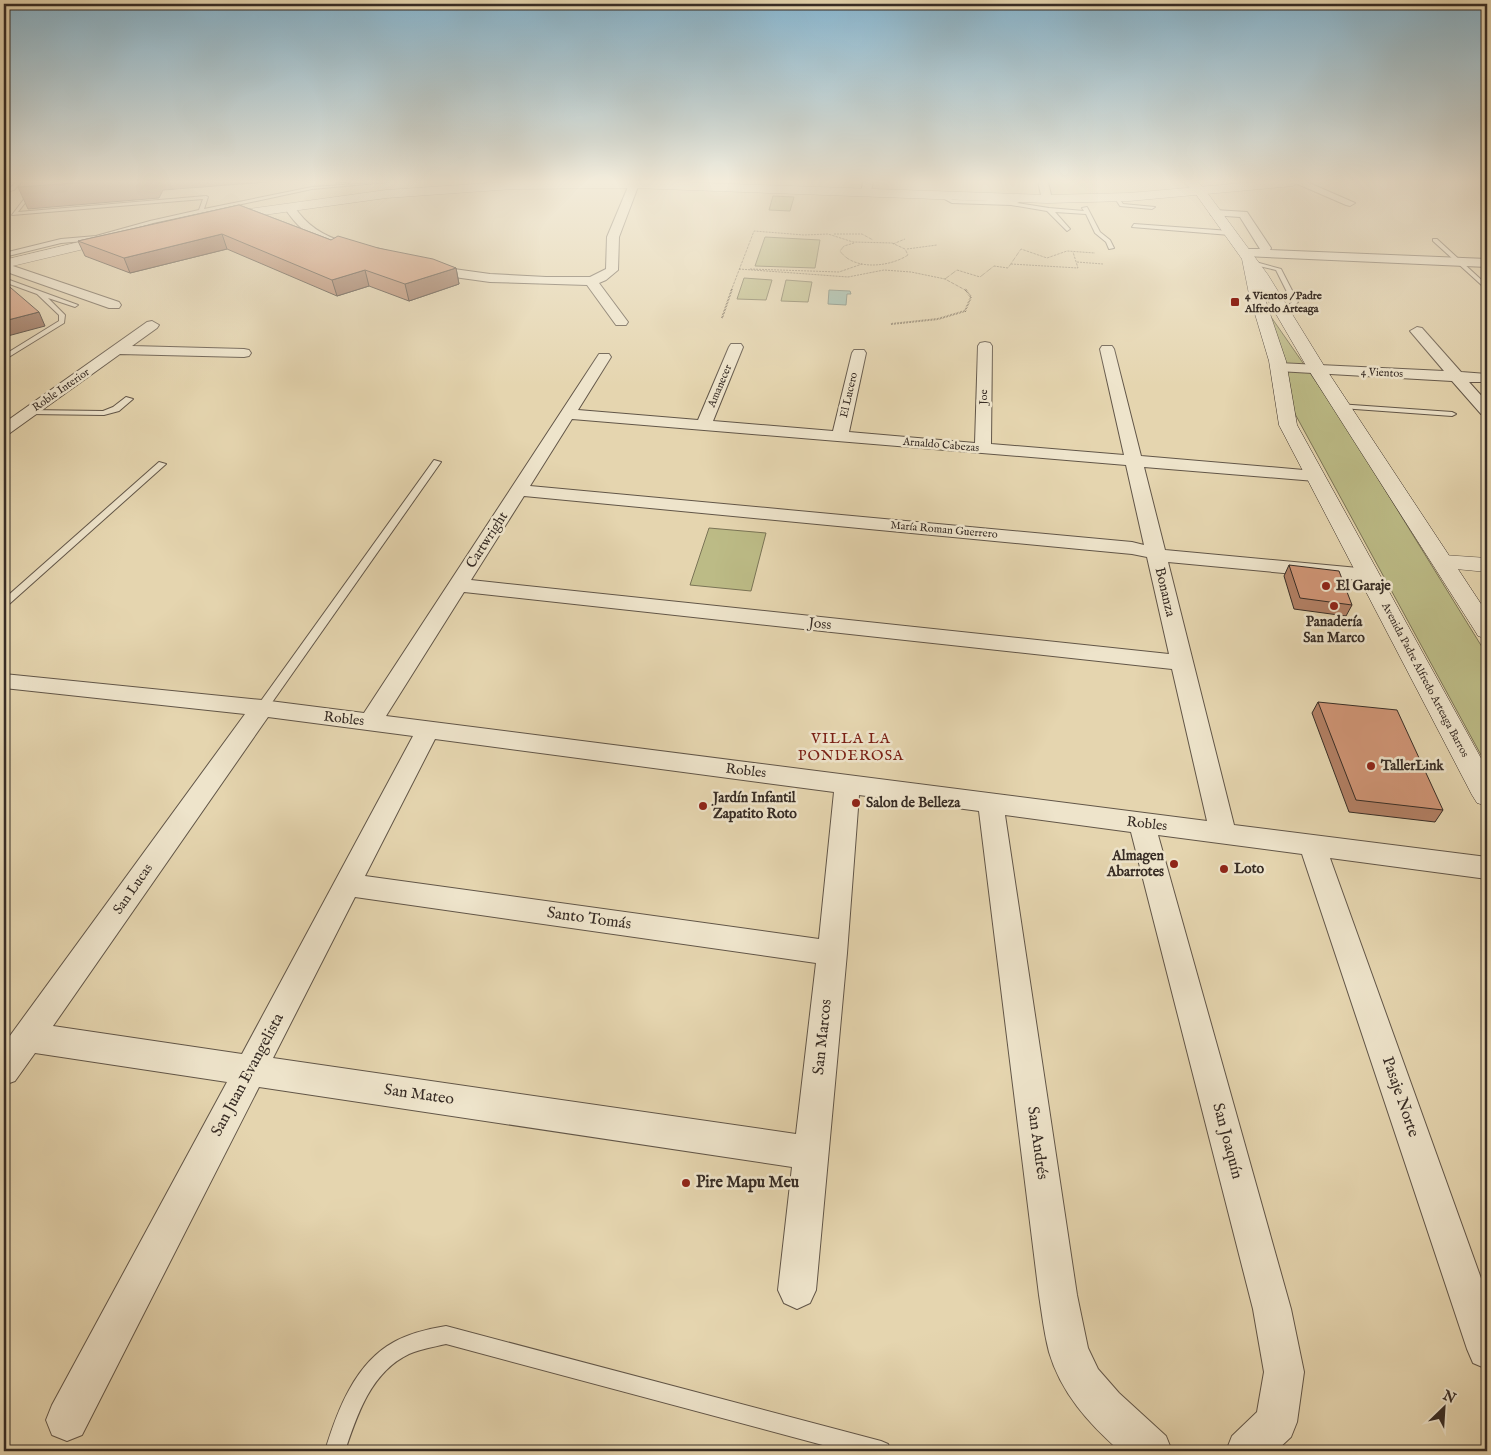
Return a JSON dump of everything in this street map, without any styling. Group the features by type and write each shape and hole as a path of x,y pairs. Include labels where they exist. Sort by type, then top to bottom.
{"street":[{"path":"4,265 58,250"},
{"path":"4,265 67,250"},
{"path":"416,267 490,278 590,281 602,277 612,270 613,250"},
{"name":"Avenida Padre Alfredo Arteaga Barros","path":"1242,250 1284,312 1341,406 1484,622"},
{"path":"1248,258 1487,263"},
{"name":"Avenida Padre Alfredo Arteaga Barros","path":"1248,258 1253,289 1276,353 1282,403 1288,425 1487,796"},
{"path":"4,265 114,305"},
{"path":"590,281 621,322"},
{"name":"Roble Interior","path":"4,430 152,325"},
{"path":"1417,331 1487,411"},
{"name":"Amanecer","path":"703,426 736,346"},
{"name":"Joe","path":"983,449 985,346"},
{"name":"Bonanza","path":"1107,349 1224,834"},
{"path":"118,350 244,353"},
{"name":"El Lucero","path":"840,437 859,353"},
{"name":"Cartwright","path":"370,722 604,357"},
{"name":"4 Vientos","path":"1278,367 1487,378"},
{"name":"Arnaldo Cabezas","path":"568,414 1315,476"},
{"name":"María Roman Guerrero","path":"519,490 1132,548 1176,558 1369,575"},
{"path":"1443,562 1487,565"},
{"name":"Joss","path":"458,585 1182,663"},
{"name":"Robles","path":"4,682 262,708 1487,868"},
{"name":"San Lucas","path":"4,1070 262,708"},
{"name":"San Juan Evangelista","path":"67,1420 428,730"},
{"name":"San Marcos","path":"797,1290 832,953 846,784"},
{"name":"San Andrés","path":"991,804 1058,1295 1070,1355 1086,1387 1121,1425 1151,1451"},
{"name":"San Joaquín","path":"1142,823 1272,1309 1284,1372 1276,1422 1247,1451"},
{"name":"Pasaje Norte","path":"1312,845 1487,1349"},
{"name":"Santo Tomás","path":"347,884 832,953"},
{"name":"San Mateo","path":"27,1037 811,1153"}],"lane":[{"path":"4,358 62,322 62,315 39,292 4,265 40,250"},
{"path":"1446,250 1487,288"},
{"path":"39,292 75,305"},
{"path":"29,412 104,413 116,409 129,399"},
{"path":"1341,406 1452,414"},
{"path":"262,708 437,462"},
{"path":"4,604 162,464"},
{"path":"335,1451 353,1400 366,1378 384,1359 403,1346 425,1337 446,1335 881,1451"}],"path":[{"path":"722,318 747,250"},
{"path":"841,250 841,255 845,258 864,264 881,264 904,260 908,255 906,250"},
{"path":"945,279 956,270 980,277 994,266 1008,268 1020,250"},
{"path":"1026,250 1047,258 1067,251 1099,253"},
{"path":"1010,264 1078,268 1073,252"},
{"path":"1047,258 1049,267"},
{"path":"1077,262 1103,264 1101,258"},
{"path":"739,269 766,272 839,272 864,264"},
{"path":"881,264 884,270"},
{"path":"818,272 848,276 884,270 910,272 945,279 966,290 971,297 965,311 940,321 891,324"}],"shaded area":[{"path":"761,250 818,250 815,268 755,266"},
{"path":"744,278 772,280 766,300 737,299"},
{"path":"786,280 812,282 808,302 781,301"},
{"path":"829,290 850,291 851,294 847,294 846,305 828,304"},
{"path":"1269,314 1337,412 1487,655 1487,766 1288,401"},
{"path":"709,528 766,533 751,591 690,585"}],"building":[{"path":"102,250 157,250 124,258"},
{"path":"260,250 388,250 433,259 456,268 405,284 365,270 332,280"},
{"path":"4,282 39,312 4,321"},
{"path":"1289,565 1339,571 1352,605 1300,598"},
{"name":"TallerLink","path":"1318,702 1397,710 1443,810 1356,800"}],"place":[{"name":"4 Vientos / Padre Alfredo Arteaga","path":"1235,302"},
{"name":"El Garaje","path":"1326,586"},
{"name":"Panadería San Marco","path":"1334,606"},
{"name":"TallerLink","path":"1371,766"},
{"name":"Salon de Belleza","path":"856,803"},
{"name":"Jardín Infantil Zapatito Roto","path":"703,806"},
{"name":"Almagen Abarrotes","path":"1174,864"},
{"name":"Loto","path":"1224,869"},
{"name":"Pire Mapu Meu","path":"686,1183"}],"district":[{"name":"VILLA LA PONDEROSA","path":"851,746"}]}
